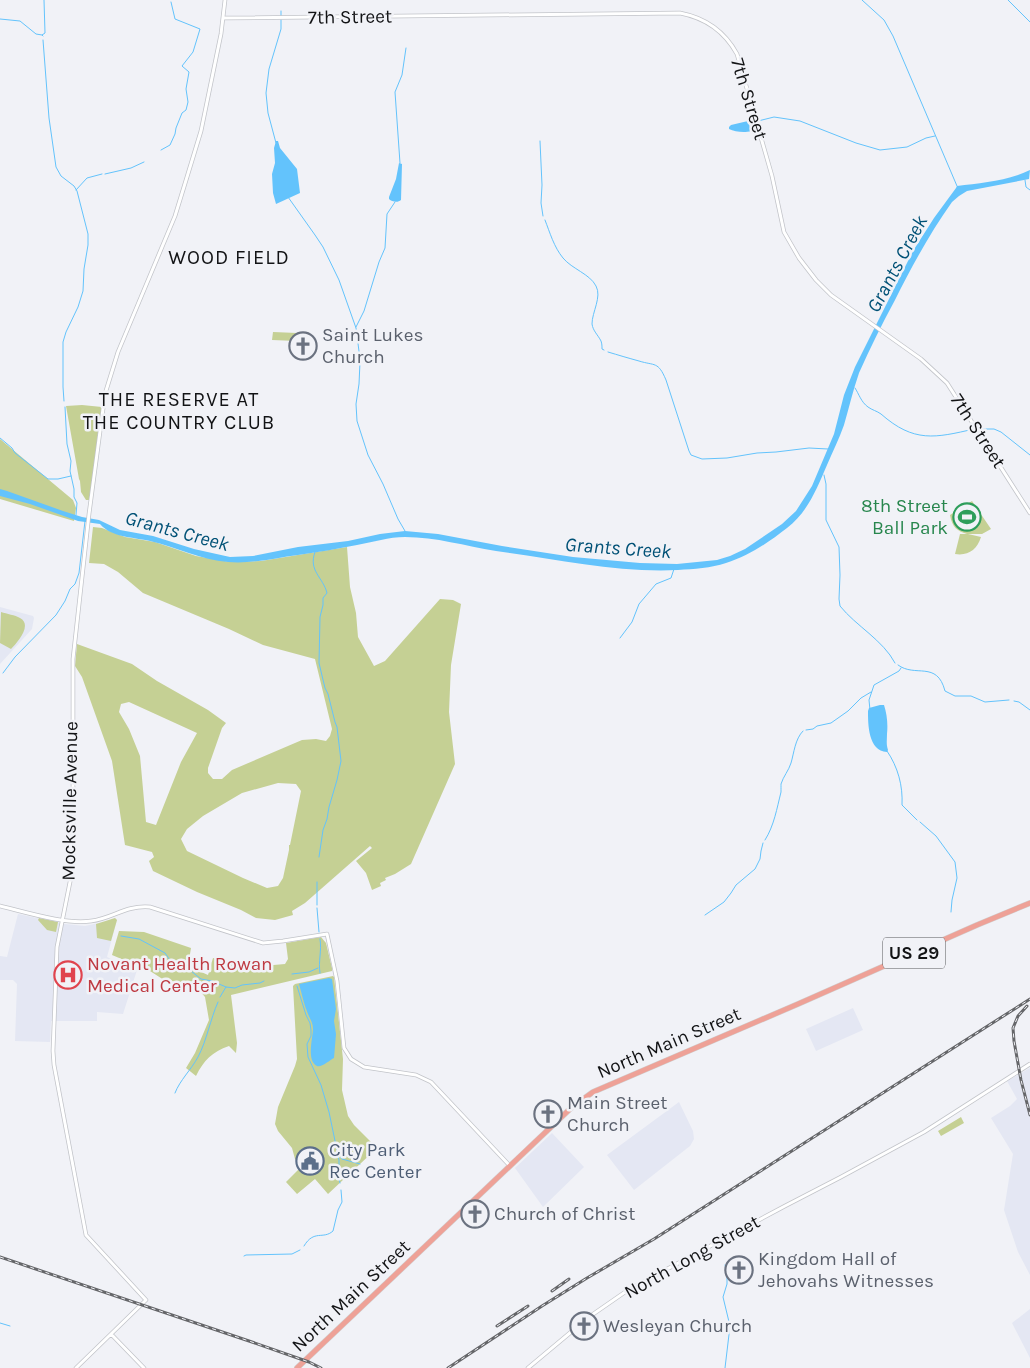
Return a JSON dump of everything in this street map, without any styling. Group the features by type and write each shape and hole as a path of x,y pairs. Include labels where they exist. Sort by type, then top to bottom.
{"main road":[{"name":"North Main Street","path":"297,1368 571,1108 593,1092 1030,903"}],"street":[{"name":"Mocksville Avenue","path":"111,1334 146,1300 89,1240 85,1233 53,1051 57,947 73,867 73,664 89,514 106,390 118,352 175,216 187,177 201,131 221,34 225,0"},
{"name":"7th Street","path":"223,18 680,13 702,19 722,34 730,42 737,54 772,176 784,232 799,258 816,280 831,294 921,359 947,383 1030,513"},
{"path":"0,906 62,920 80,922 109,917 129,908 150,907 263,943 326,934 337,981 345,1050 351,1059 361,1066 416,1075 431,1082 510,1166"},
{"name":"North Long Street","path":"528,1368 589,1317 628,1290 924,1132 1030,1064"},
{"path":"76,1368 111,1334 144,1368"}],"shaded area":[{"path":"0,607 33,616 34,618 32,629 0,664"},
{"name":"Novant Health Rowan Medical Center","path":"18,914 65,924 85,926 115,918 117,920 107,957 137,970 123,1014 97,1012 97,1021 51,1021 50,1042 15,1041 17,984 13,980 0,980 0,956 7,957"},
{"path":"853,1008 863,1030 816,1051 806,1029"},
{"path":"1030,1068 1030,1275 1018,1252 1004,1210 1013,1154 991,1118 1010,1106 1017,1099 1007,1081"},
{"path":"679,1102 693,1131 694,1139 690,1146 634,1190 607,1155"},
{"path":"552,1133 584,1167 543,1207 515,1168"},
{"path":"1030,1309 1030,1358 1012,1323"}],"green space":[{"path":"273,332 297,333 297,341 272,340"},
{"path":"66,406 102,407 90,500 86,500 81,492"},
{"path":"0,439 73,500 76,508 74,521 0,499"},
{"name":"8th Street Ball Park","path":"972,501 991,529 982,534 968,534 981,537 977,545 968,553 955,554 960,534 967,534 956,528 952,523 950,515"},
{"path":"93,527 102,528 125,537 155,542 196,556 230,562 261,561 347,547 350,587 356,613 358,637 374,666 385,661 440,599 453,600 461,604 451,665 449,712 455,764 411,864 385,878 386,880 380,883 381,886 372,890 366,873 356,861 372,848 370,846 305,903 292,911 293,915 275,920 256,918 153,871 149,861 154,857 152,852 125,845 112,761 82,677 75,666 77,644 132,664 226,723 222,728 208,768 208,773 213,779 222,779 232,770 302,740 316,739 326,741 332,729 315,659 263,645 143,593 118,572 104,564 89,563","holes":["129,702 197,733 181,762 156,825 146,822 140,756 129,729 119,712 121,704","278,783 296,784 301,791 283,878 278,886 267,888 187,851 181,839 187,829 203,816 242,793"]},
{"path":"1,612 13,615 24,621 23,634 11,649 0,643"},
{"path":"39,918 58,922 56,932 47,930 38,920"},
{"path":"115,918 117,920 111,941 97,938 96,924"},
{"path":"119,931 144,932 191,948 188,966 208,975 213,958 247,965 285,964 288,959 286,943 321,937 326,943 332,971 231,995 237,1043 236,1053 229,1046 218,1051 205,1061 196,1076 186,1068 195,1053 209,1020 205,997 199,990 184,983 164,980 150,971 112,955"},
{"path":"333,976 343,1059 342,1090 348,1116 376,1149 328,1194 315,1179 297,1194 286,1182 302,1166 295,1159 292,1148 278,1131 275,1124 278,1107 297,1059 293,986"},
{"path":"961,1117 964,1123 941,1136 938,1131"}],"water":[{"path":"748,121 751,131 740,132 729,129 731,125"},
{"path":"276,141 278,141 280,148 297,169 300,193 276,204 273,193 272,174 275,163 274,148"},
{"path":"399,163 402,164 401,200 395,202 390,200 389,197 396,179"},
{"path":"1030,170 1029,179 967,191 952,202 915,262 885,318 859,373 840,435 815,491 801,515 787,528 751,553 726,563 684,570 632,569 496,551 428,538 405,537 263,560 228,562 208,559 150,541 117,534 105,529 100,524 78,521 30,504 0,496 0,489 82,517 99,520 120,530 153,536 194,549 230,557 253,556 298,547 405,531 438,534 573,557 640,563 677,564 717,560 730,556 745,549 782,524 796,511 812,486 834,434 844,395 855,367 913,251 957,186 1004,179"},
{"path":"884,705 887,715 887,752 876,747 870,736 868,711 869,708"},
{"path":"332,979 336,1009 334,1021 336,1034 334,1058 323,1065 317,1066 311,1054 313,1027 299,984"}],"waterway":[{"path":"43,36 45,33 44,0"},
{"path":"862,0 884,20 893,36 957,186"},
{"path":"1008,0 1030,22"},
{"path":"161,150 170,145 182,113 186,110 188,102 186,89 189,72 182,66 193,52 200,29 175,19 171,2"},
{"path":"281,11 281,16"},
{"path":"0,19 20,21 36,34 42,35"},
{"path":"276,143 268,113 266,93 269,69 281,29 281,20"},
{"path":"43,40 49,118 56,167 61,176 74,186 77,191 88,234 83,291 63,342 64,401"},
{"path":"400,163 395,92 402,75 406,48"},
{"path":"758,121 774,117 800,121 856,143 880,150 907,147 935,136"},
{"path":"751,124 755,123"},
{"path":"540,141 543,216"},
{"path":"105,174 131,168 144,162"},
{"path":"76,190 87,178 102,174"},
{"path":"1025,180 1026,187 1030,190"},
{"path":"288,197 323,247 339,280 356,328 360,359"},
{"path":"356,327 364,311 385,248 387,214 395,202"},
{"path":"545,220 555,245 563,258 590,278 598,290 592,324 604,350"},
{"path":"608,352 656,365 661,370 691,455 702,459 727,458 809,448 828,449"},
{"path":"360,362 356,404 357,421 368,455 405,531"},
{"path":"855,388 868,407 904,430 915,434 925,436 948,435 974,429"},
{"path":"65,407 67,444 71,461 70,471 74,497 77,503 76,515"},
{"path":"979,429 994,429 1001,432 1030,455"},
{"path":"0,438 15,453 48,479 71,476"},
{"path":"824,475 826,484 826,520 839,547 840,606 884,647 895,663"},
{"path":"3,673 15,657 56,615 70,589 75,584 79,573 85,521"},
{"path":"315,552 313,564 327,593 323,598 320,617 319,663 337,727 341,761 323,830 319,857"},
{"name":"Grants Creek","path":"620,638 632,622 639,604 656,584 671,578 674,569"},
{"path":"898,665 905,669 925,671 937,676 945,691 955,696 971,696 985,702 1009,700"},
{"path":"870,710 869,700 874,685 901,668"},
{"path":"806,730 831,723 871,692"},
{"path":"1014,701 1019,702 1030,710"},
{"path":"765,840 775,817 781,784 790,766 796,742 803,731"},
{"path":"887,751 899,777 902,805 917,820"},
{"path":"920,822 936,836 955,862 957,878 951,912"},
{"path":"705,915 724,902 736,885 755,869 760,859 763,843"},
{"path":"317,882 317,905"},
{"path":"317,908 319,932"},
{"path":"121,936 139,939 165,953 170,960 172,968 191,971 201,979 226,987"},
{"path":"320,939 320,973"},
{"path":"292,974 309,972 318,968"},
{"path":"220,997 226,987 235,988 264,981"},
{"path":"297,986 310,1023 311,1036 307,1044 308,1057 321,1085 329,1112 339,1160 340,1183"},
{"path":"175,1093 201,1050 218,1002"},
{"path":"337,1153 342,1159 360,1164"},
{"path":"304,1246 311,1238 326,1235 333,1231 342,1202 341,1190"},
{"path":"244,1256 292,1254 300,1250"},
{"path":"725,1265 727,1284 723,1297 730,1326 725,1368"},
{"path":"0,1323 10,1326"}],"railway":[{"path":"448,1368 542,1306 654,1239 1030,999"},
{"path":"1027,1006 1018,1016 1013,1028 1021,1080 1030,1115"},
{"path":"0,1257 249,1341 321,1368"},
{"path":"552,1291 569,1279"},
{"path":"497,1326 528,1306"}],"place":[{"name":"Saint Lukes Church","path":"303,346"},
{"name":"8th Street Ball Park","path":"967,517"},
{"name":"Novant Health Rowan Medical Center","path":"68,975"},
{"name":"Main Street Church","path":"548,1114"},
{"name":"City Park Rec Center","path":"310,1161"},
{"name":"Church of Christ","path":"475,1214"},
{"name":"Kingdom Hall of Jehovahs Witnesses","path":"739,1270"},
{"name":"Wesleyan Church","path":"584,1326"}],"district":[{"name":"WOOD FIELD","path":"229,257"},
{"name":"THE RESERVE AT THE COUNTRY CLUB","path":"179,410"}]}
